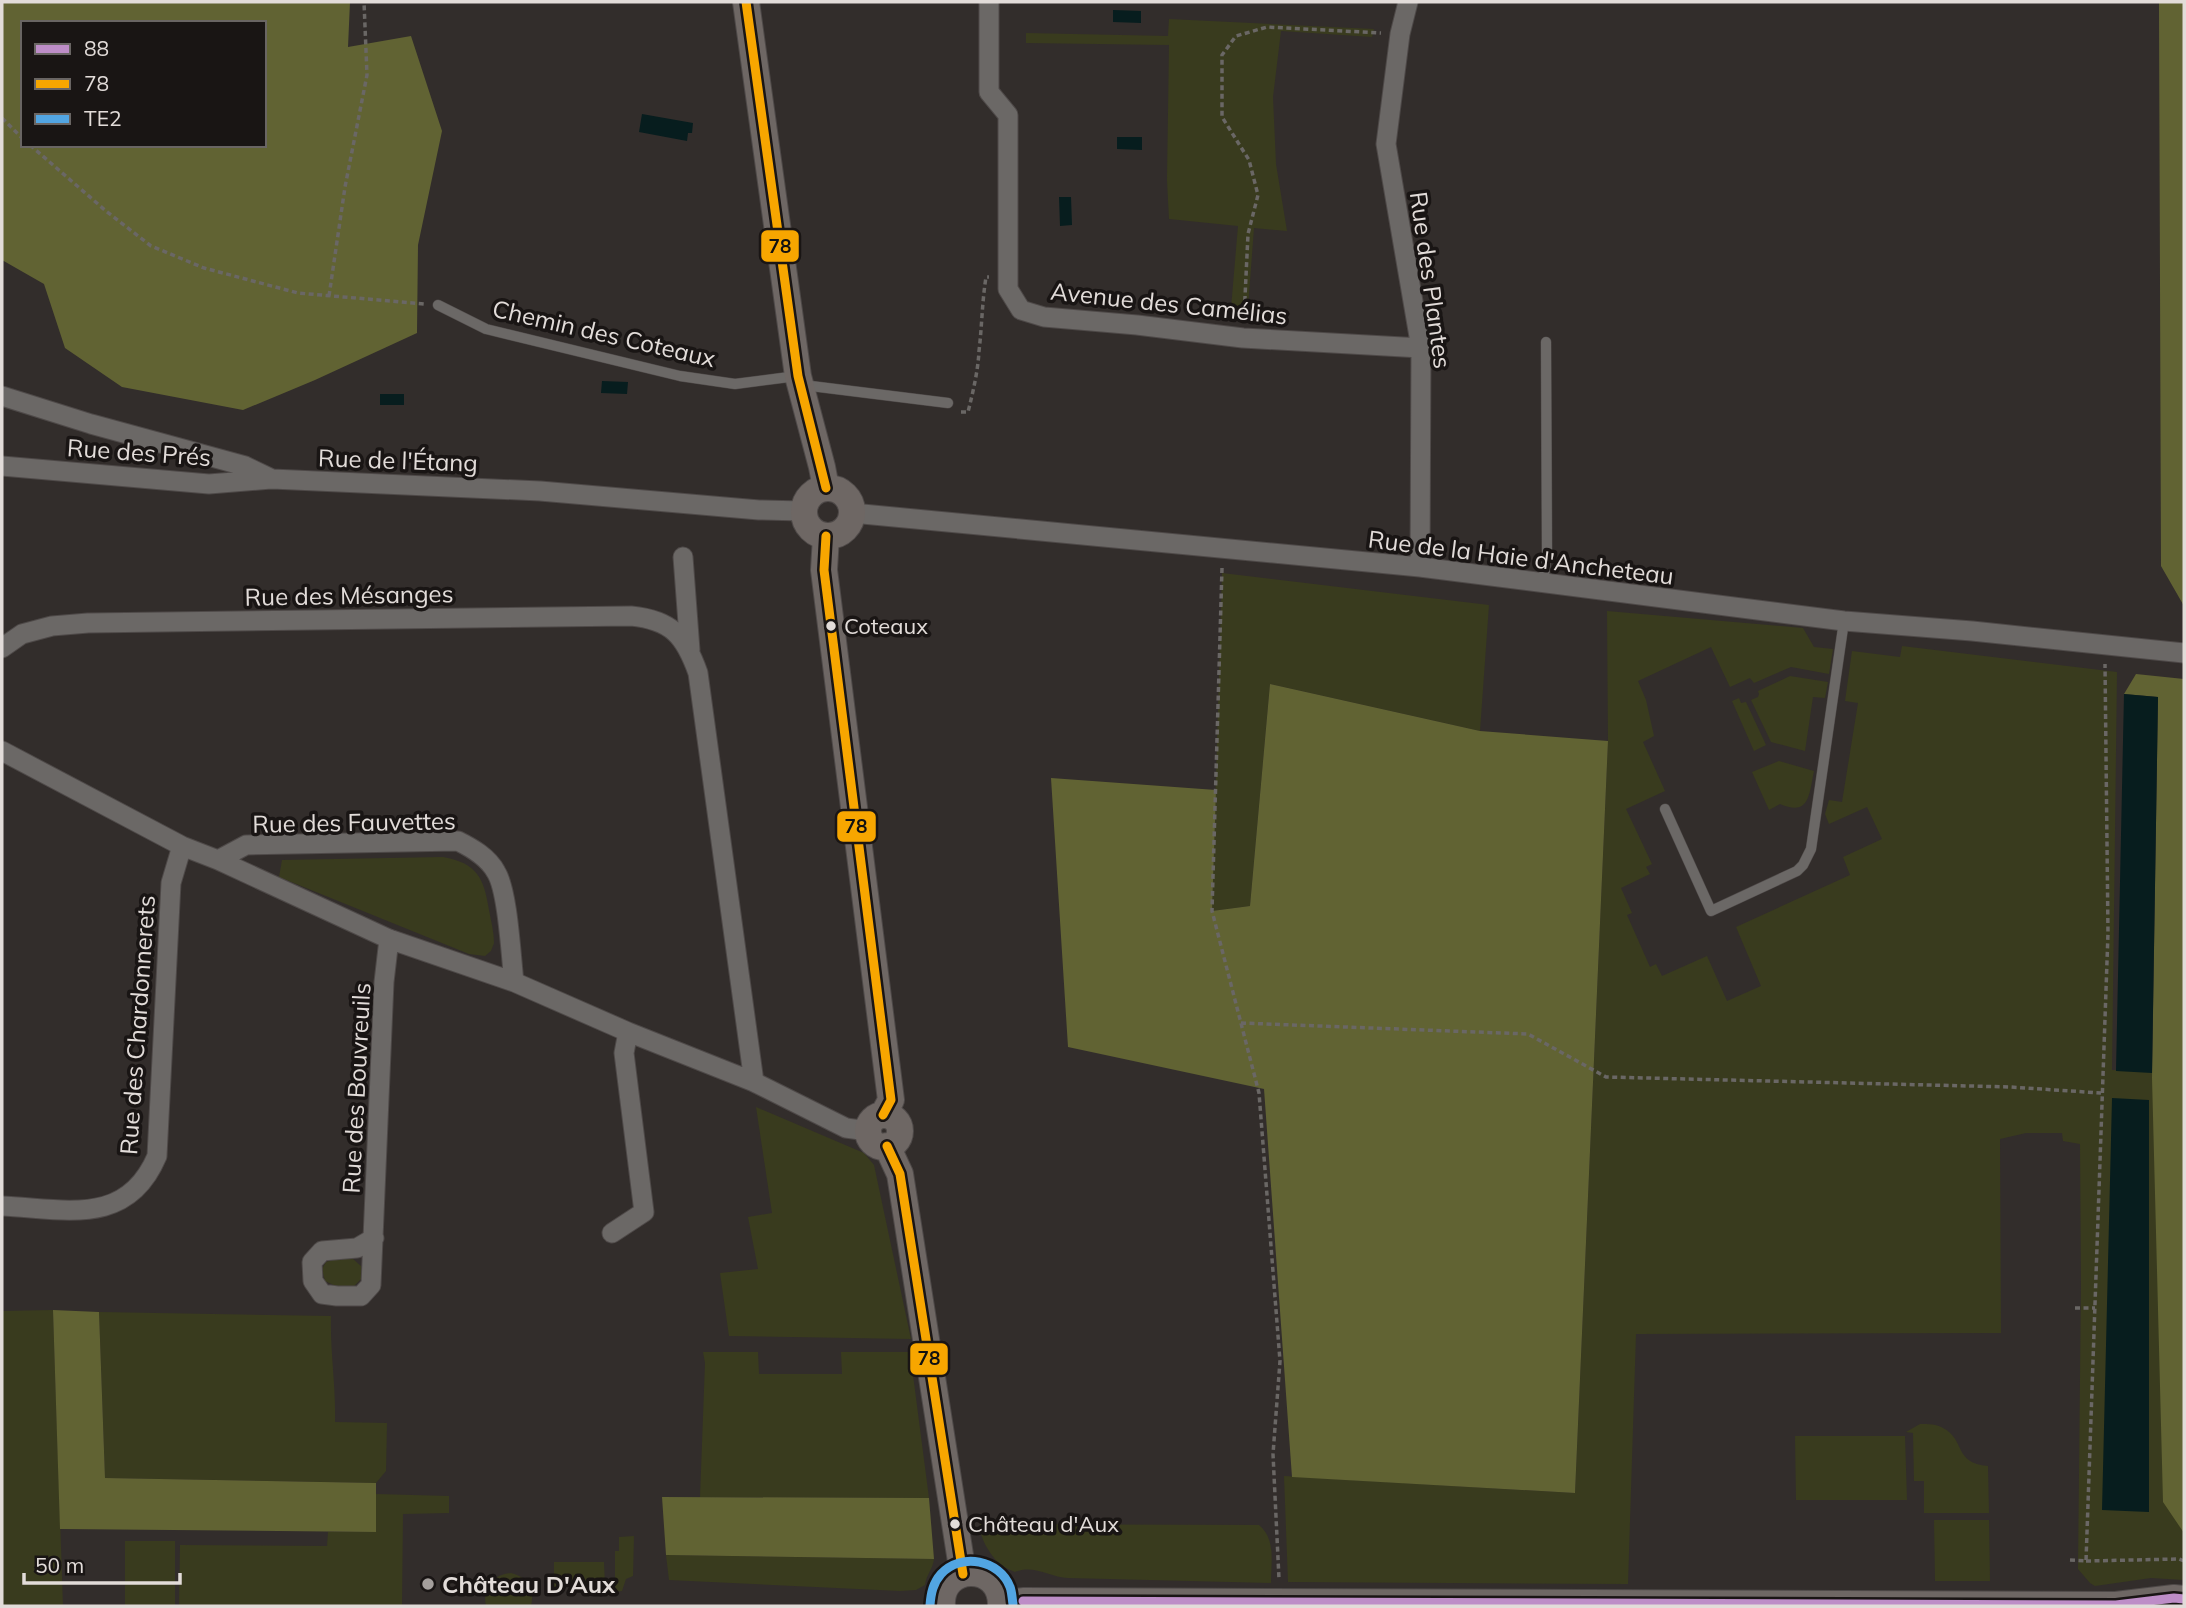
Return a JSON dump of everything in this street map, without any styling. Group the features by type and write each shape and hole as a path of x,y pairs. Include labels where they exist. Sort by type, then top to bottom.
{"street":[{"path":"746,2 799,380 826,488"},
{"name":"Avenue des Camélias","path":"989,2 989,92 1008,115 1008,289 1021,310 1044,317 1243,338 1421,348"},
{"name":"Rue des Plantes","path":"1408,2 1400,34 1386,144 1421,348 1420,568"},
{"name":"Rue de l'Étang","path":"2,396 91,424 246,466 272,479 540,491 759,510 803,511"},
{"name":"Rue des Prés","path":"2,466 209,484 272,479"},
{"path":"826,488 840,490 851,503 852,513 846,528 839,533 825,536 810,527 803,511 811,495 826,488"},
{"name":"Rue de la Haie d'Ancheteau","path":"852,513 1420,568 1844,621 2184,653"},
{"path":"825,536 824,570 891,1100 879,1131 900,1174 963,1574"},
{"name":"Rue des Mésanges","path":"683,557 690,650 698,673 754,1082"},
{"name":"Rue des Mésanges","path":"2,648 22,634 52,626 88,623 631,616 652,618 675,631 690,650"},
{"name":"Rue des Fauvettes","path":"2,751 182,846 389,939 514,982 628,1032 754,1082 846,1128 879,1131"},
{"name":"Rue des Fauvettes","path":"218,860 246,845 458,841 477,851 496,872 503,894 514,982"},
{"name":"Rue des Chardonnerets","path":"2,1206 85,1210 115,1204 135,1191 149,1174 157,1156 171,883 182,846"},
{"name":"Rue des Bouvreuils","path":"374,1238 384,982 389,939"},
{"path":"612,1233 644,1212 624,1053 628,1032"},
{"path":"942,1606 945,1588 963,1574 979,1574 989,1578 1000,1593 1001,1605 1023,1601 2116,1605 2184,1599"}],"lane":[{"name":"Chemin des Coteaux","path":"439,305 486,329 680,376 735,384 799,380 948,403"},
{"path":"1543,584 1547,553 1546,342"},
{"path":"1665,809 1711,911 1797,871 1803,865 1811,849 1844,621"}],"path":[{"path":"329,296 345,187 367,75 364,2"},
{"path":"1243,338 1248,234 1258,195 1249,160 1222,117 1222,55 1236,36 1266,27 1400,34"},
{"path":"2,118 21,136"},
{"path":"32,147 151,246 204,268 298,293 439,305"},
{"path":"948,403 957,411 968,412 979,352 986,277 1008,277"},
{"path":"1223,549 1212,911 1259,1093 1280,1361 1273,1454 1281,1602"},
{"path":"2086,1561 2108,933 2105,645"},
{"path":"1241,1023 1528,1034 1606,1077 2010,1087 2101,1093"},
{"path":"2075,1308 2095,1308"},
{"path":"2070,1560 2184,1561"}],"green space":[{"path":"2,2 350,2 348,47 411,36 442,131 418,245 417,333 243,410 122,387 65,348 44,284 2,260"},
{"path":"2159,2 2184,2 2184,606 2161,566"},
{"path":"1169,19 1374,29 1372,37 1281,31 1273,97 1276,164 1287,231 1254,228 1247,321 1230,320 1238,226 1169,219 1169,45 1026,43 1026,33 1168,36"},
{"path":"1222,573 1489,605 1480,731 1270,684 1250,906 1212,911"},
{"path":"1607,611 1803,628 1814,647 1833,649 1829,674 1791,667 1754,683 1750,678 1730,687 1711,647 1638,681 1646,700 1654,736 1643,742 1665,791 1626,809 1652,864 1646,867 1650,874 1621,888 1632,913 1627,915 1650,967 1656,964 1662,976 1707,956 1727,1001 1761,986 1736,927 1850,875 1843,857 1882,839 1867,807 1829,824 1825,814 1829,800 1842,802 1858,703 1845,701 1852,651 1900,657 1902,646 2117,672 2112,1070 2184,1072 2184,1580 2151,1578 2095,1586 2078,1569 2080,1144 2063,1141 2062,1133 2026,1133 2000,1139 2001,1333 1636,1334 1628,1584 1288,1582 1284,1476 1575,1493 1608,741"},
{"path":"2136,674 2184,679 2184,1533 2163,1502 2152,1078 2158,697 2124,694"},
{"path":"1790,676 1828,682 1825,698 1813,697 1805,751 1771,742 1751,700 1758,697 1758,691"},
{"path":"1270,684 1480,731 1608,741 1575,1493 1292,1477 1264,1089 1068,1047 1051,778 1216,790 1212,911 1250,906"},
{"path":"1739,698 1741,703 1746,702 1766,745 1754,751 1732,701"},
{"path":"1779,761 1814,771 1809,795 1803,805 1797,808 1780,804 1769,810 1752,772"},
{"path":"443,857 464,863 481,881 494,939 491,951 485,956 469,954 279,877 282,860"},
{"path":"756,1107 864,1153 874,1165 911,1339 729,1336 720,1273 758,1269 748,1217 772,1213"},
{"path":"340,1258 353,1259 361,1266 363,1277 354,1286 338,1287 325,1281 322,1269 326,1262"},
{"path":"53,1310 63,1606 2,1606 2,1311"},
{"path":"53,1310 99,1312 105,1478 376,1483 376,1532 60,1529"},
{"path":"99,1312 331,1316 335,1422 387,1423 386,1471 376,1483 105,1478"},
{"path":"703,1352 758,1352 759,1374 842,1374 841,1352 910,1352 929,1498 700,1497 705,1363"},
{"path":"1920,1424 1943,1428 1955,1439 1964,1456 1977,1464 1988,1466 1989,1513 1924,1513 1924,1481 1914,1481 1913,1433 1906,1432"},
{"path":"1795,1436 1905,1436 1907,1500 1796,1500"},
{"path":"376,1494 449,1496 449,1513 403,1514 402,1606 179,1606 180,1545 327,1546 328,1532 376,1532"},
{"path":"662,1497 929,1498 934,1559 666,1555"},
{"path":"1934,1520 1989,1520 1990,1581 1935,1581"},
{"path":"980,1524 1259,1525 1270,1544 1271,1583 1068,1578 1028,1569 1015,1572 993,1556 983,1540"},
{"path":"634,1536 633,1576 626,1579 622,1591 615,1592 615,1551 619,1551 619,1537"},
{"path":"125,1541 175,1541 175,1606 125,1606"},
{"path":"666,1555 934,1559 925,1585 916,1590 900,1591 669,1580"},
{"path":"554,1562 604,1562 605,1586 554,1587"},
{"path":"511,1573 522,1577 529,1585 532,1594 531,1606 486,1606 487,1588 490,1584 499,1576"}],"water":[{"path":"1113,10 1141,11 1141,23 1113,22"},
{"path":"642,114 693,123 692,133 688,133 687,141 639,132"},
{"path":"1117,137 1142,137 1142,150 1117,149"},
{"path":"1059,197 1071,197 1072,225 1060,226"},
{"path":"602,381 628,382 627,394 601,393"},
{"path":"380,394 404,394 404,405 380,405"},
{"path":"2124,694 2158,697 2152,1073 2116,1071"},
{"path":"2112,1098 2149,1100 2149,1512 2102,1510"}],"transit line":[{"name":"78","path":"746,2 798,376 826,488"},
{"name":"78","path":"826,536 824,570 891,1100 883,1115"},
{"name":"78","path":"887,1146 900,1174 963,1574"},
{"name":"TE2","path":"930,1605 933,1588 941,1574 949,1567 969,1561 989,1565 998,1570 1010,1587 1013,1604"},
{"name":"88","path":"1023,1601 2116,1605 2184,1599"}],"place":[{"name":"Coteaux","path":"831,626"},
{"name":"Château d'Aux","path":"955,1524"},
{"name":"Château D'Aux","path":"428,1584"}]}
